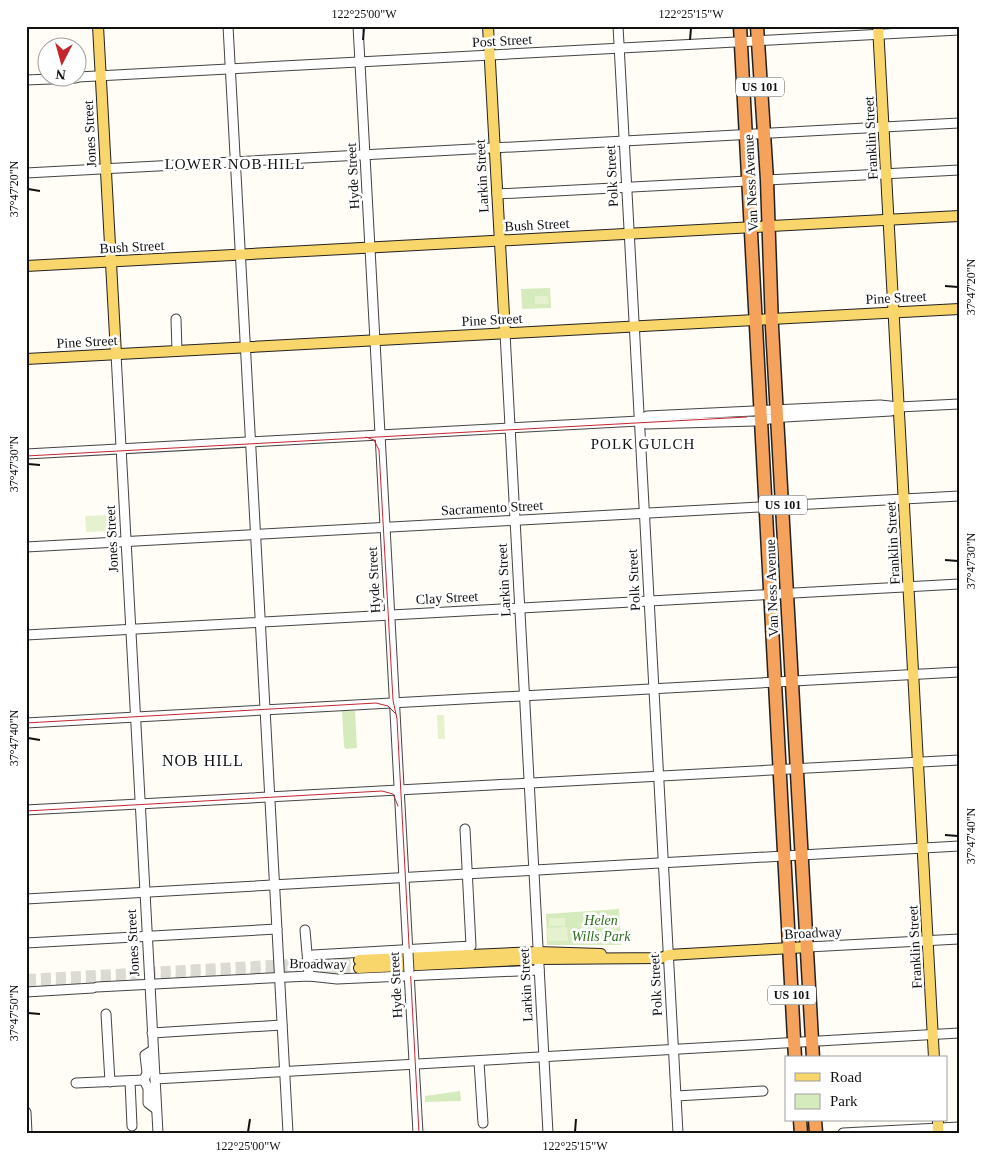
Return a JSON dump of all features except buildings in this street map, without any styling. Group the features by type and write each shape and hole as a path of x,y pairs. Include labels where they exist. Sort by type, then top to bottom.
{"highway":[{"name":"Van Ness Avenue","path":"740,26 795,1056"},
{"name":"Van Ness Avenue","path":"757,26 767,180 772,319 784,506 787,593 813,1056"}],"main road":[{"name":"Jones Street","path":"98,26 116,354"},
{"name":"Larkin Street","path":"488,26 505,333"},
{"name":"Franklin Street","path":"878,30 934,1056"},
{"name":"Bush Street","path":"26,266 959,216"},
{"name":"Pine Street","path":"26,359 959,309"},
{"name":"Broadway","path":"359,964 661,958 668,955 808,947"}],"street":[{"path":"228,26 288,1133"},
{"name":"Hyde Street","path":"358,26 418,1133"},
{"name":"Polk Street","path":"618,26 678,1133"},
{"name":"Post Street","path":"88,77 742,42 878,30 959,30"},
{"path":"26,173 959,123"},
{"path":"767,180 959,170"},
{"path":"497,194 747,181"},
{"path":"176,318 177,351"},
{"name":"Larkin Street","path":"505,333 548,1133"},
{"name":"Jones Street","path":"116,354 158,1133"},
{"path":"26,454 640,421 647,424 778,414 891,411 899,407 959,404"},
{"name":"Sacramento Street","path":"26,547 959,496"},
{"name":"Clay Street","path":"26,635 959,584"},
{"path":"26,723 959,672"},
{"path":"26,810 959,760"},
{"path":"465,829 468,876"},
{"path":"26,899 468,876 959,846"},
{"name":"Broadway","path":"309,957 313,955 408,952 472,946 468,876"},
{"path":"26,943 277,929"},
{"path":"305,930 309,957 309,976"},
{"name":"Broadway","path":"808,947 959,939"},
{"name":"Broadway","path":"26,992 309,976 337,979 539,961"},
{"path":"106,1014 110,1082"},
{"path":"152,1033 282,1025"},
{"path":"155,1079 479,1062 959,1033"},
{"name":"Jones Street","path":"153,1050 145,1055 147,1073 144,1080 148,1088 148,1104 156,1109"},
{"path":"479,1062 483,1123"},
{"path":"76,1083 144,1080"},
{"path":"130,1081 132,1126"},
{"path":"676,1096 763,1091"},
{"path":"26,1112 27,1133"},
{"path":"843,1133 959,1127"}],"green space":[{"path":"550,288 551,308 522,309 521,289"},
{"path":"535,296 548,296 549,304 535,304"},
{"path":"112,515 113,531 86,532 85,516"},
{"path":"342,711 355,711 357,748 346,749 344,747"},
{"path":"437,715 444,715 445,739 438,739"},
{"name":"Helen Wills Park","path":"619,909 621,945 547,945 546,914"},
{"path":"616,917 617,938 608,939 606,918"},
{"path":"549,918 565,918 565,926 549,926"},
{"path":"567,927 568,941 548,941 547,928"},
{"path":"340,957 341,975 314,976 311,960 335,961 336,958"},
{"path":"460,1091 461,1101 425,1102 425,1096"}],"tunnel":[{"path":"26,979 359,960"},
{"path":"26,987 359,968"}],"tram line":[{"path":"26,456 747,417"},
{"path":"366,437 374,440 379,450 393,700 397,719 419,1133"},
{"path":"26,723 376,703 388,706 396,714"},
{"path":"26,811 382,791 393,794 398,806"}],"district":[{"name":"LOWER NOB HILL","path":"235,164"},
{"name":"POLK GULCH","path":"643,444"},
{"name":"NOB HILL","path":"203,760"}]}
